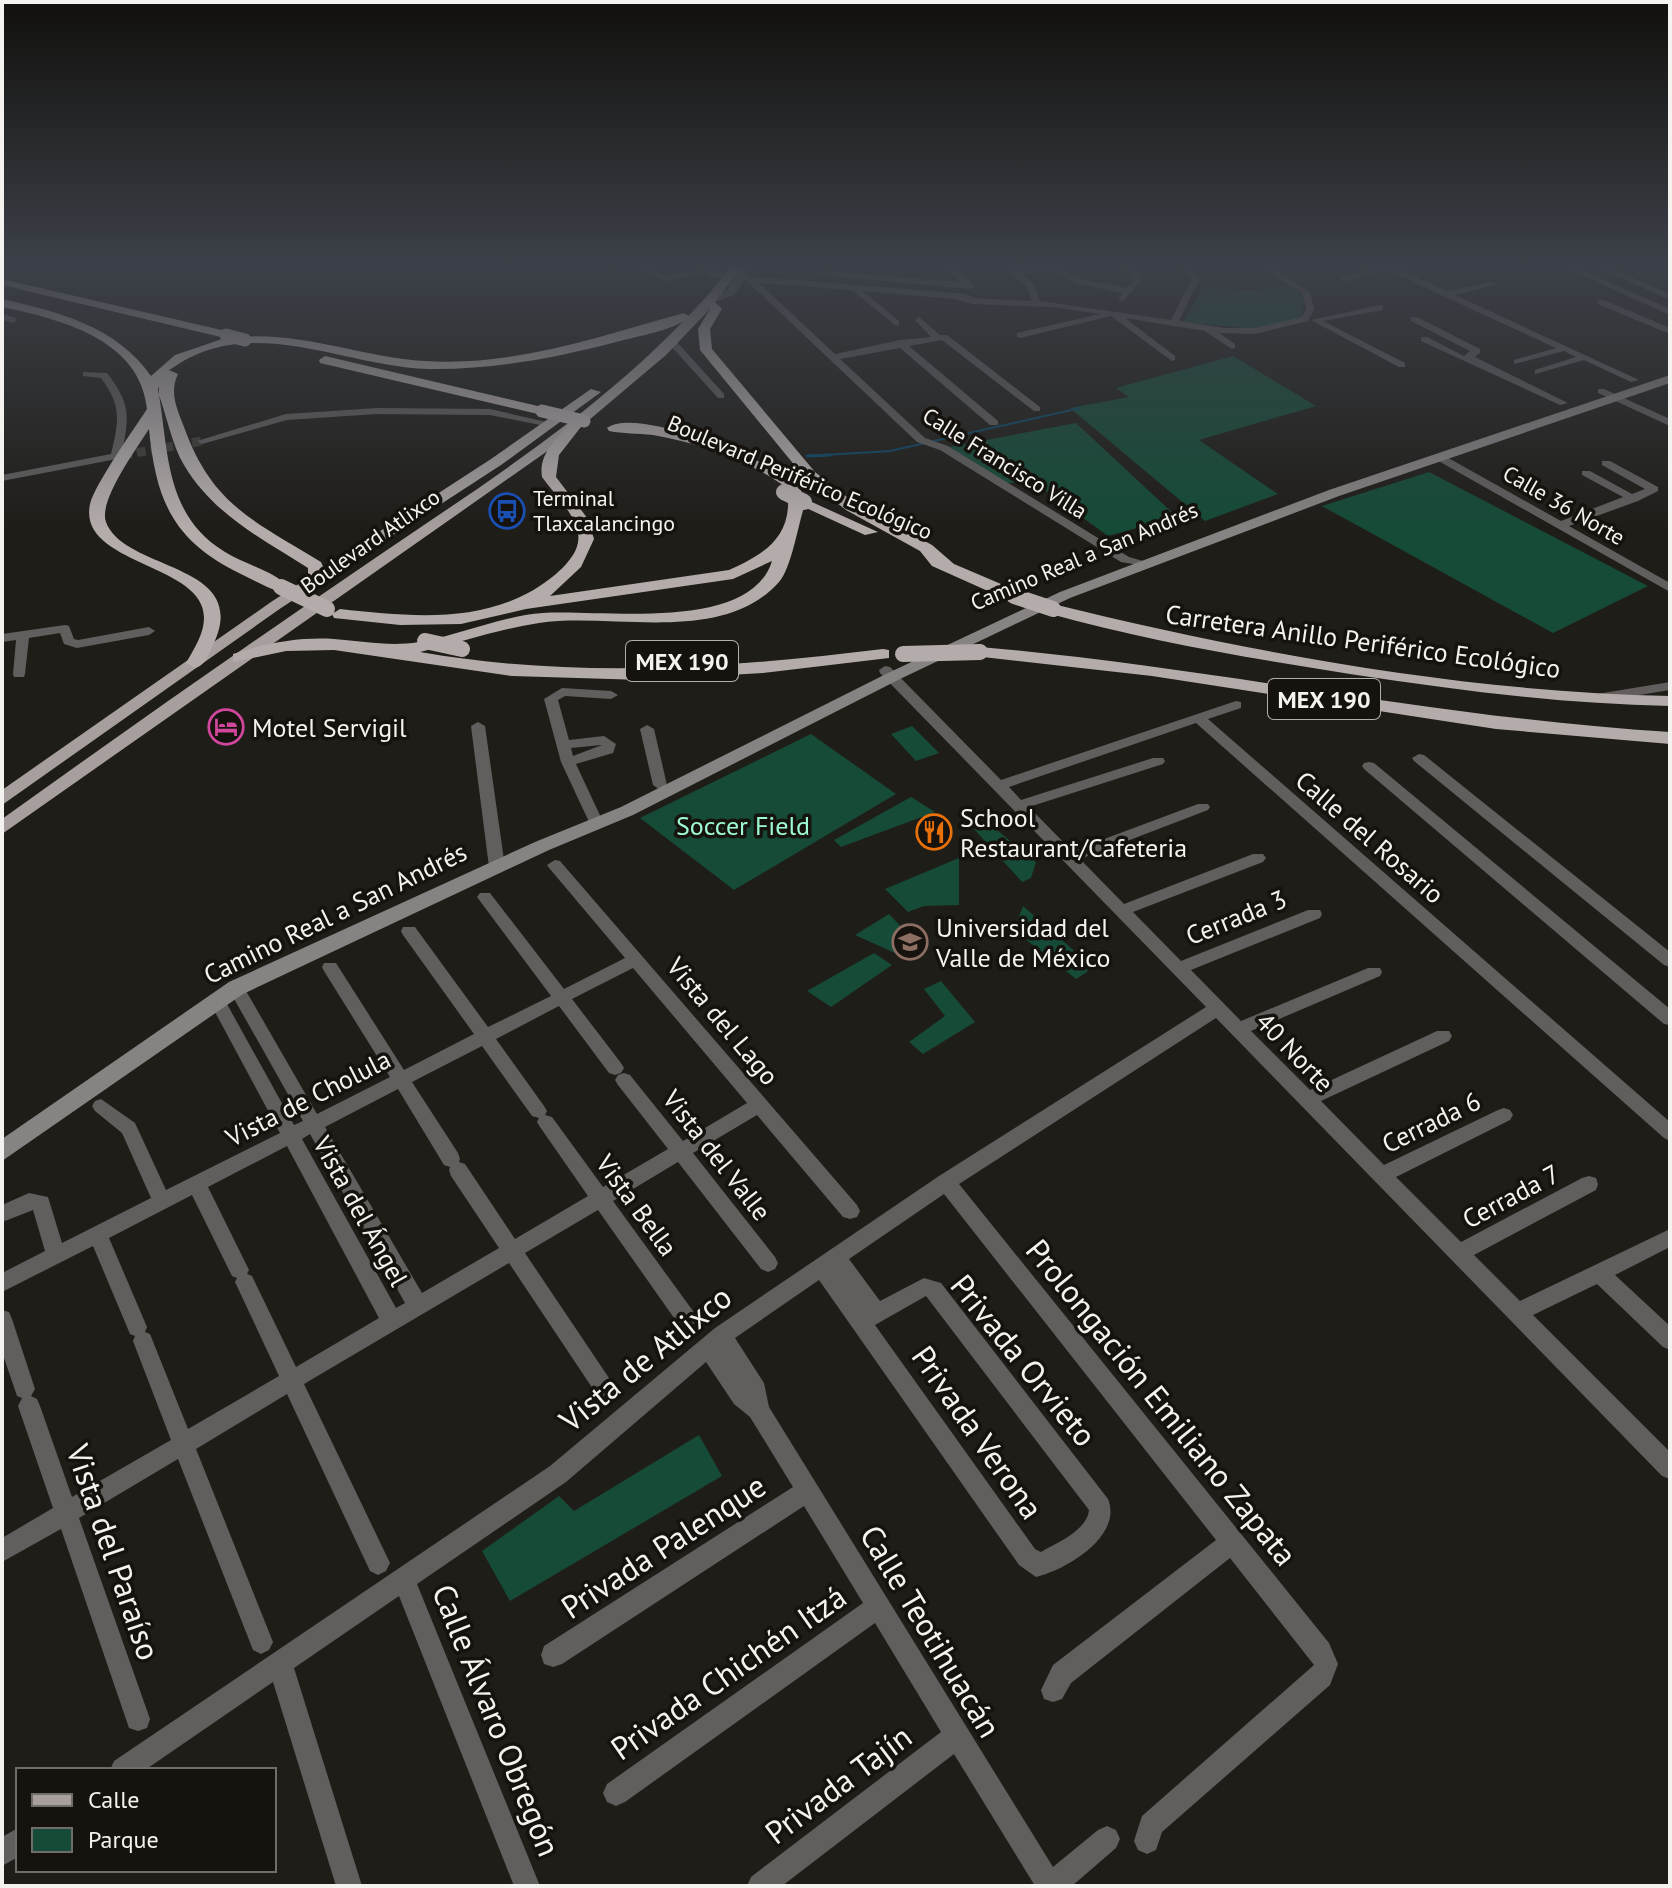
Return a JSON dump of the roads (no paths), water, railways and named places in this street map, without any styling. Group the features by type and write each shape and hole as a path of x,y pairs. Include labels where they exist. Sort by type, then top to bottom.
{"highway":[{"path":"124,352 152,388"},
{"path":"198,352 180,358 158,374 152,388 152,412 166,493 182,523 202,543 281,587 334,611 437,622 519,606 733,574 762,561 785,541"},
{"path":"223,352 180,367 169,377 165,390 190,463 212,494 248,524 315,565 318,573 314,579"},
{"name":"Boulevard Periférico Ecológico","path":"293,352 595,423 691,452 949,568 1053,609"},
{"path":"354,352 412,364 460,365 547,352"},
{"path":"304,355 398,370 460,371 584,352"},
{"path":"708,352 791,455 836,496 926,548 949,568"},
{"path":"152,412 98,502 96,519 101,529 116,542 195,586 208,600 212,624 195,663"},
{"path":"166,493 175,421"},
{"path":"519,606 561,579 585,545 582,525 549,477 547,468 552,452 577,423"},
{"path":"385,651 419,647 506,624 552,617 684,617 712,613 742,603 770,583 780,567 797,494 784,478 742,459 670,434 640,426 614,428"},
{"name":"Carretera Anillo Periférico Ecológico","path":"1053,609 1175,641 1526,694 1670,701"},
{"name":"MEX 190","path":"334,611 425,641 564,663 887,667 903,654 980,652 1082,659 1389,710 1511,726 1582,734 1670,738"},
{"path":"239,658 276,646 307,642 503,669 596,675 887,667"}],"main road":[{"name":"Boulevard Atlixco","path":"2,799 314,579 496,462 644,352"},
{"name":"Boulevard Atlixco","path":"2,828 239,658 577,423 662,352"},
{"name":"Camino Real a San Andrés","path":"2,1151 216,999 236,988 595,820 887,667 1146,565 1253,517 1439,457 1523,423 1560,404 1670,368"},
{"name":"Camino Real a San Andrés","path":"595,820 887,667 1125,560 1523,423 1670,379"},
{"path":"496,462 514,468"}],"street":[{"path":"681,352 721,396"},
{"name":"Calle Francisco Villa","path":"829,352 927,442 944,448 1125,560 1146,565"},
{"path":"835,357 858,352"},
{"path":"911,352 994,423"},
{"path":"961,352 1037,409"},
{"path":"1164,352 1172,358"},
{"path":"1376,352 1402,365"},
{"path":"1451,352 1560,404"},
{"path":"1475,352 1468,357 1560,404"},
{"path":"1517,362 1551,352"},
{"path":"1574,352 1634,380"},
{"path":"1538,372 1585,357"},
{"path":"2,478 120,455 121,394 104,375 86,374"},
{"path":"1601,391 1670,423"},
{"path":"202,441 286,417 389,410 490,412 550,424"},
{"name":"Calle 36 Norte","path":"1439,457 1670,588"},
{"path":"1559,526 1654,489 1606,463"},
{"path":"1586,473 1634,499"},
{"path":"2,638 65,629 68,641 77,644 149,631"},
{"path":"19,674 23,635"},
{"name":"40 Norte","path":"887,667 1017,806 1670,1468"},
{"path":"1592,699 1670,686"},
{"path":"595,820 568,762 551,699 554,694 611,695"},
{"path":"998,786 1236,705"},
{"name":"Calle del Rosario","path":"1197,717 1670,1133"},
{"path":"478,726 497,867"},
{"path":"647,729 660,785"},
{"path":"562,745 604,740 609,744 608,750 568,762"},
{"path":"1419,758 1670,961"},
{"path":"1017,806 1158,761"},
{"path":"1369,766 1670,1019"},
{"path":"1069,858 1203,807"},
{"path":"1121,911 1258,858"},
{"name":"Vista del Lago","path":"555,865 850,1211"},
{"name":"Vista del Valle","path":"485,897 768,1263"},
{"name":"Cerrada 3","path":"1177,969 1314,914"},
{"name":"Vista Bella","path":"409,931 686,1318"},
{"name":"Vista de Cholula","path":"2,1283 637,959"},
{"path":"330,967 454,1164 604,1388"},
{"path":"1237,1030 1374,972"},
{"name":"Vista del Ángel","path":"236,988 418,1306"},
{"name":"Vista del Ángel","path":"216,999 392,1321"},
{"name":"Vista de Atlixco","path":"126,1768 558,1474 715,1340 946,1182 1217,1009"},
{"path":"1306,1100 1443,1036"},
{"path":"2,1551 759,1105"},
{"path":"101,1106 129,1128 162,1201"},
{"name":"Cerrada 6","path":"1380,1176 1504,1115"},
{"name":"Prolongación Emiliano Zapata","path":"946,1182 1320,1652 1326,1664 1321,1676 1151,1825 1147,1841"},
{"path":"196,1183 378,1563"},
{"name":"Cerrada 7","path":"1457,1254 1589,1184"},
{"path":"5,1213 29,1201 41,1203 56,1255"},
{"path":"98,1234 261,1642"},
{"path":"1519,1312 1670,1238"},
{"name":"Privada Verona","path":"829,1262 1036,1565 1045,1563 1098,1526 1102,1517"},
{"path":"1599,1273 1670,1340"},
{"name":"Privada Orvieto","path":"869,1318 924,1287 934,1289 1100,1507 1102,1517"},
{"name":"Vista del Paraíso","path":"2,1319 138,1719"},
{"name":"Calle Teotihuacán","path":"715,1340 741,1397 758,1410 1050,1886"},
{"name":"Privada Palenque","path":"553,1655 808,1490"},
{"path":"1053,1690 1062,1674 1232,1542"},
{"name":"Calle Álvaro Obregón","path":"404,1580 527,1886"},
{"name":"Privada Chichén Itzá","path":"616,1793 879,1606"},
{"path":"280,1664 349,1886"},
{"name":"Privada Tajín","path":"760,1886 957,1736"},
{"path":"1050,1886 1107,1839"}],"waterway":[{"path":"830,455 807,456 890,451 1080,408"}],"tunnel":[{"path":"123,455 202,441"}],"place":[{"name":"Terminal Tlaxcalancingo","path":"507,511"},
{"name":"Motel Servigil","path":"226,727"},
{"name":"School Restaurant/Cafeteria","path":"934,832"},
{"name":"Universidad del Valle de México","path":"910,942"}],"park label":[{"name":"Soccer Field","path":"743,825"}]}
